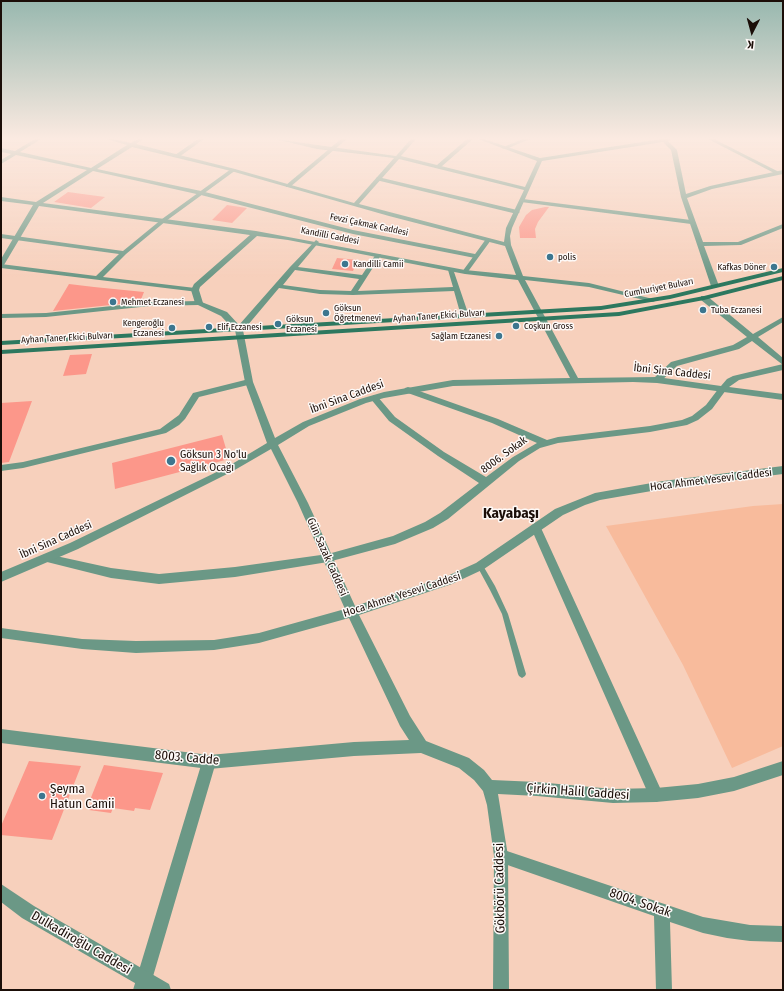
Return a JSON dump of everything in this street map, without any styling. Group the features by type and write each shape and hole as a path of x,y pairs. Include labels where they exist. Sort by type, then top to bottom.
{"main road":[{"name":"Cumhuriyet Bulvarı","path":"538,312 601,308 653,300 783,270"},
{"name":"Cumhuriyet Bulvarı","path":"542,320 619,314 704,298 783,278"},
{"name":"Ayhan Taner Ekici Bulvarı","path":"1,352 465,316 538,312"},
{"name":"Ayhan Taner Ekici Bulvarı","path":"1,343 542,320"}],"street":[{"path":"67,185 37,204 1,265 195,290"},
{"name":"Fevzi Çakmak Caddesi","path":"164,185 353,232 475,256"},
{"path":"99,277 124,253 164,220 211,185"},
{"path":"355,205 373,185"},
{"path":"401,185 517,212"},
{"path":"513,185 528,189"},
{"path":"530,185 508,232 508,245 520,277 575,380"},
{"path":"681,185 691,222 715,286"},
{"path":"684,197 722,185"},
{"path":"288,186 508,245"},
{"name":"Kandilli Caddesi","path":"1,199 164,220 316,242 451,270 589,284 653,300"},
{"path":"523,201 691,222"},
{"path":"700,244 739,244 783,226"},
{"path":"199,303 195,290 197,286 256,233"},
{"path":"1,236 124,253"},
{"path":"465,272 475,256 488,240"},
{"path":"1,316 58,314 167,303 199,303 224,314 239,334 292,268 316,242"},
{"path":"354,293 378,255"},
{"path":"292,268 363,277"},
{"path":"451,270 465,316"},
{"path":"277,286 320,292 354,293 457,289"},
{"path":"704,298 783,362"},
{"path":"656,380 674,364 725,351 783,320"},
{"name":"Gün Sazak Caddesi","path":"239,334 249,382 272,443 303,503 352,612 405,721 421,746"},
{"name":"8006. Sokak","path":"47,558 111,573 159,579 235,572 328,558 395,540 414,532 444,516 526,452 546,442 650,429 684,423 709,407 730,381 736,378 783,367"},
{"name":"İbni Sina Caddesi","path":"1,578 47,558 230,469 306,424 374,398 408,390 453,383 656,380 783,397"},
{"path":"1,468 164,431 182,417 196,395 249,382"},
{"path":"408,390 500,423 546,442"},
{"path":"374,398 392,419 441,454 486,482"},
{"name":"Hoca Ahmet Yesevi Caddesi","path":"1,633 82,644 136,646 214,645 259,638 352,612 448,582 480,566 570,506 599,496 695,480 783,470"},
{"path":"536,528 656,795"},
{"name":"8003. Cadde","path":"1,736 209,762 354,749 421,746"},
{"path":"421,746 464,763 479,775 489,787"},
{"path":"143,985 209,762"},
{"name":"Çirkin Halil Caddesi","path":"489,787 537,789 613,796 656,795 698,791 734,784 783,768"},
{"name":"Gökbörü Caddesi","path":"489,787 494,805 501,856 501,990"},
{"name":"8004. Sokak","path":"501,856 662,911 727,930 783,934"},
{"name":"Dulkadiroğlu Caddesi","path":"1,892 28,912 143,985 163,990"},
{"path":"662,911 664,990"}],"lane":[{"path":"480,566 493,588 505,614 522,674"}],"shaded area":[{"path":"783,504 783,746 732,768 683,665 606,526 753,506"}],"building":[{"path":"68,192 105,197 91,208 54,202"},
{"path":"227,205 247,208 232,223 212,220"},
{"path":"549,207 538,222 535,229 536,238 520,238 519,227 526,215 532,210"},
{"name":"Kandilli Camii","path":"337,258 358,260 353,271 332,269"},
{"path":"69,284 144,292 140,302 53,311"},
{"path":"92,354 86,374 63,376 70,355"},
{"path":"32,401 9,462 1,463 1,403"},
{"name":"Göksun 3 No'lu Sağlık Ocağı","path":"222,435 229,459 115,489 112,463"},
{"name":"Şeyma Hatun Camii","path":"29,761 81,766 52,840 1,835 1,826"},
{"path":"104,765 163,773 150,810 135,808 134,811 113,808 111,813 89,810 93,800 90,800"}],"place":[{"name":"polis","path":"550,257"},
{"name":"Kandilli Camii","path":"345,264"},
{"name":"Kafkas Döner","path":"774,267"},
{"name":"Mehmet Eczanesi","path":"113,302"},
{"name":"Tuba Eczanesi","path":"703,310"},
{"name":"Göksun Öğretmenevi","path":"326,313"},
{"name":"Göksun Eczanesi","path":"278,324"},
{"name":"Coşkun Gross","path":"516,326"},
{"name":"Elif Eczanesi","path":"209,327"},
{"name":"Kengeroğlu Eczanesi","path":"172,328"},
{"name":"Sağlam Eczanesi","path":"499,336"},
{"name":"Göksun 3 No'lu Sağlık Ocağı","path":"171,461"},
{"name":"Şeyma Hatun Camii","path":"42,796"}],"district":[{"name":"Kayabaşı","path":"511,514"}]}
